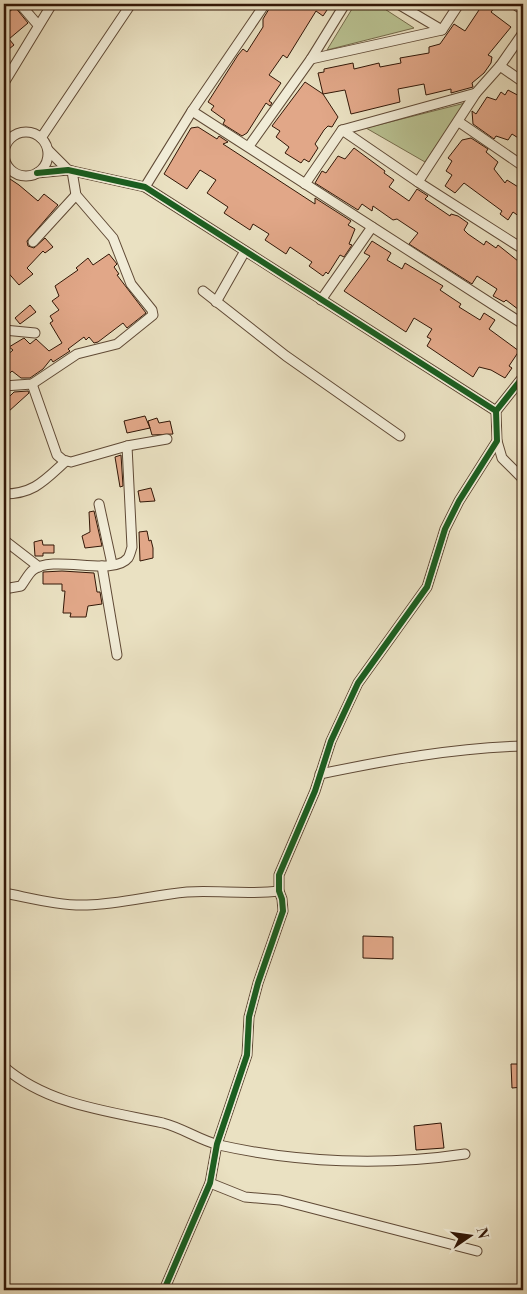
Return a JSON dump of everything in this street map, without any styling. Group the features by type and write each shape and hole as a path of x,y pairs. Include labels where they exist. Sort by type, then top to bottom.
{"street":[{"path":"20,4 38,25"},
{"path":"4,82 52,4"},
{"path":"41,138 131,4"},
{"path":"145,187 192,111 265,4"},
{"path":"249,146 311,59 345,4"},
{"path":"398,4 442,30"},
{"path":"311,59 442,30 459,4"},
{"path":"514,4 523,10"},
{"path":"418,182 459,122 476,93 500,66 523,32"},
{"path":"500,66 523,82"},
{"path":"304,184 342,130 476,93"},
{"path":"192,111 523,324"},
{"path":"459,122 523,166"},
{"path":"342,130 418,182 523,249"},
{"path":"4,386 32,384 78,354 117,344 153,315 152,310 130,284 113,238 76,195 70,170 48,150 41,138 35,134 20,132 6,138 4,154 5,163 18,174 24,176 70,170 145,187 496,411"},
{"path":"37,173 46,163 48,150"},
{"path":"32,242 76,195"},
{"path":"321,300 372,227"},
{"path":"216,302 245,251"},
{"path":"203,291 286,356 400,436"},
{"path":"4,330 35,333"},
{"path":"523,377 496,411 497,442 502,458 523,478"},
{"path":"32,384 57,454 66,461 71,462 127,446 167,439"},
{"path":"164,1290 210,1183 217,1144 241,1079 247,1055 249,1017 258,983 283,911 279,891 279,875 320,774 331,740 358,684 414,609 427,587 445,529 459,501 497,442"},
{"path":"4,589 21,586 33,570 39,567 65,564 102,566 123,562 129,557 132,547 127,446"},
{"path":"4,494 20,494 38,486 66,461"},
{"path":"100,504 112,564"},
{"path":"4,540 39,567"},
{"path":"102,566 116,655"},
{"path":"320,774 416,755 471,748 523,746"},
{"path":"4,893 70,905 88,905 188,892 230,891 262,893 279,891"},
{"path":"4,1067 16,1077 40,1091 111,1114 184,1128 217,1144 295,1157 352,1161 434,1158 465,1154"},
{"path":"210,1183 245,1197 280,1200 476,1251"}],"green space":[{"path":"355,4 377,4 414,28 327,50"},
{"path":"465,103 425,162 366,128"}],"building":[{"path":"272,4 331,4 323,16 316,11 287,58 283,55 269,75 281,83 269,101 272,103 270,106 266,103 247,133 242,136 223,124 225,120 211,110 214,106 208,102 238,55 243,49 247,52 263,27 263,19"},
{"path":"483,4 495,7 491,12 511,27 488,55 492,57 491,63 484,73 472,83 473,87 451,93 451,89 426,95 424,84 398,89 400,102 351,114 345,90 323,94 318,73 324,72 324,69 353,63 354,69 379,63 380,67 401,63 400,58 429,53 429,47 440,44 454,24 465,31"},
{"path":"15,7 28,23 9,39 14,45 4,53 4,16"},
{"path":"305,82 323,94 338,117 332,127 328,126 324,130 315,144 318,148 309,162 304,159 301,163 285,153 289,147 276,137 280,131 272,126"},
{"path":"508,90 523,98 523,141 512,134 508,140 496,136 494,139 473,124 472,111 476,114 487,97 496,100 501,92 505,95"},
{"path":"198,127 217,139 219,136 228,142 223,144 315,204 315,198 351,221 348,225 355,229 349,244 352,245 344,257 340,255 328,274 326,272 323,276 309,266 312,262 290,247 286,254 265,240 269,234 253,224 250,230 224,213 228,207 207,193 216,180 200,170 187,189 164,174 191,128"},
{"path":"471,138 488,149 486,152 498,162 494,169 505,183 507,180 523,190 523,219 513,212 508,220 500,214 502,211 464,183 455,193 445,186 452,175 446,171 452,161 448,158 462,140"},
{"path":"354,148 385,171 384,173 394,180 389,187 409,201 417,189 428,196 425,199 450,216 451,214 458,216 468,223 464,230 468,234 484,245 486,241 496,248 498,245 523,265 523,313 506,300 504,302 493,296 497,289 477,276 472,284 409,244 418,233 397,219 393,220 373,206 372,211 362,204 358,210 315,183 322,171 326,173 338,156 345,159"},
{"path":"4,175 38,201 44,194 58,205 27,241 28,246 34,248 45,238 53,247 45,253 43,251 27,268 33,274 19,285 4,268"},
{"path":"372,241 391,253 387,260 402,269 405,263 443,286 440,290 461,304 459,307 480,320 484,313 495,320 489,329 519,351 509,366 512,368 505,378 491,370 479,367 473,377 427,346 431,339 427,337 432,329 414,318 406,332 344,291 370,256 364,253"},
{"path":"109,254 117,264 114,267 119,274 117,275 146,313 127,328 123,323 98,342 94,343 89,337 86,340 84,337 68,349 70,351 53,362 51,359 43,369 30,378 21,378 12,371 8,375 4,371 4,358 13,350 9,347 24,338 30,344 36,339 49,351 62,343 50,323 53,321 50,316 59,310 52,301 59,296 55,286 78,270 76,268 88,258 93,265"},
{"path":"30,305 36,312 20,324 15,318"},
{"path":"28,391 29,393 8,412 4,407 4,402 14,392"},
{"path":"145,416 150,428 127,433 124,421"},
{"path":"157,418 159,423 170,421 173,434 152,435 148,421"},
{"path":"121,455 123,486 120,487 115,457"},
{"path":"151,488 155,501 140,502 138,491"},
{"path":"94,511 102,546 85,548 82,536 90,532 89,512"},
{"path":"147,531 153,548 153,558 140,561 139,532"},
{"path":"42,540 43,545 54,545 54,553 43,553 43,556 35,556 34,542"},
{"path":"43,572 94,573 97,592 100,592 102,604 88,606 86,617 70,617 71,613 63,613 65,591 62,591 62,584 43,584"},
{"path":"363,936 393,937 393,959 363,958"},
{"path":"511,1064 523,1064 523,1087 512,1088"},
{"path":"441,1123 444,1148 416,1150 414,1126"}],"cycle path":[{"path":"37,173 68,170 145,187 496,411"},
{"path":"164,1290 210,1183 217,1144 247,1055 249,1017 258,983 283,911 279,891 279,875 315,791 331,741 358,683 427,587 445,529 459,501 497,441 496,411 523,377"}]}
